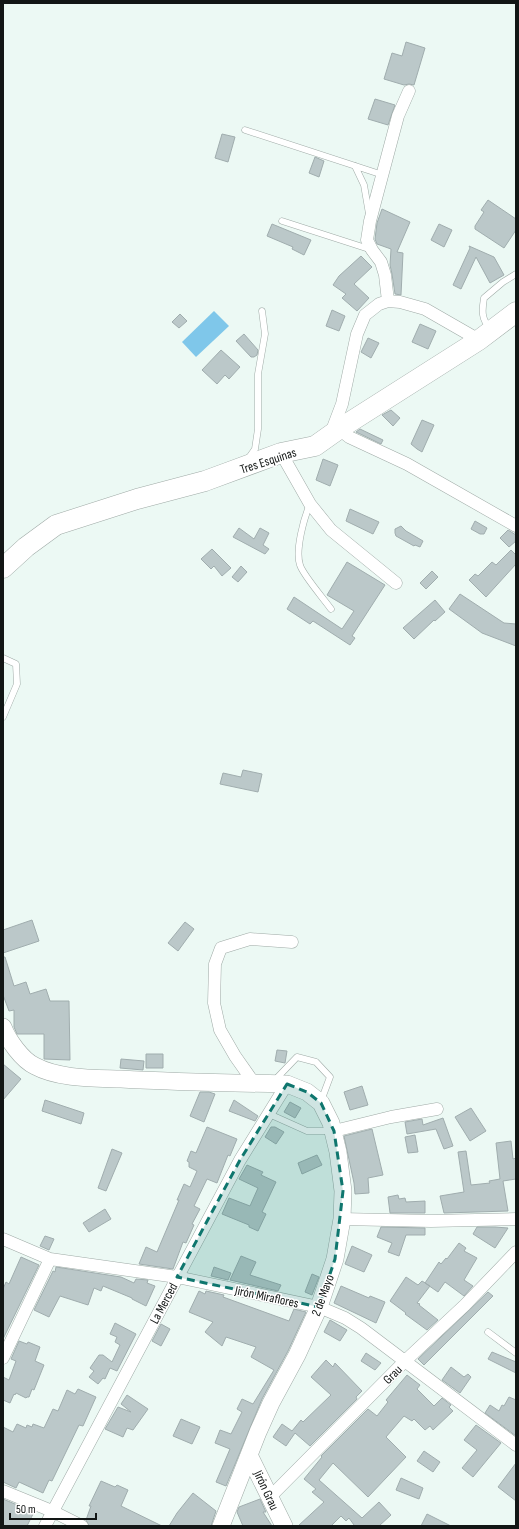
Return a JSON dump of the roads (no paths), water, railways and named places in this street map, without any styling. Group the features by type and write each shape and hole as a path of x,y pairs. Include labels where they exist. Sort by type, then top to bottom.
{"highway":[{"name":"Tres Esquinas","path":"3,568 26,547 56,525 137,499 205,481 281,453 316,446 334,432 486,336 516,312"}],"main road":[{"path":"3,1027 5,1034 19,1053 33,1066 54,1074 154,1081 280,1084 308,1092 321,1103"},
{"name":"2 de Mayo","path":"221,1526 272,1403 298,1355 319,1307 335,1259 342,1219 342,1191 333,1127 321,1103"},
{"name":"Jirón Grau","path":"250,1455 284,1526"}],"street":[{"path":"388,301 385,275 381,262 367,240 370,221 384,175 398,116 409,91"},
{"path":"486,336 425,309 400,302 388,301 379,304 365,315 357,334 342,404 334,432 349,437 407,464 516,526"},
{"path":"281,453 310,504 332,530 396,583"},
{"path":"254,1083 235,1056 220,1030 214,1003 215,964 221,948 250,939 292,942"},
{"name":"La Merced","path":"45,1526 240,1160 269,1114 280,1084"},
{"path":"333,1127 437,1108"},
{"path":"342,1219 452,1221 516,1218"},
{"name":"Jirón Miraflores","path":"3,1240 50,1259 177,1277 319,1307 345,1318 362,1328 516,1445"},
{"name":"Grau","path":"270,1497 516,1252"},
{"path":"3,1358 50,1259"},
{"path":"3,1491 52,1511 82,1526"}],"lane":[{"path":"245,130 384,175"},
{"path":"355,166 364,185 370,221"},
{"path":"282,221 372,250"},
{"path":"486,336 486,324 483,316 484,298 502,282 516,274"},
{"path":"241,469 255,449 258,429 258,374 265,334 262,311"},
{"path":"310,504 298,550 300,565 331,609"},
{"path":"3,658 16,664 17,684 3,717"},
{"path":"280,1084 297,1057 316,1062 330,1077 321,1103"},
{"path":"269,1114 307,1131 333,1127"},
{"path":"488,1332 516,1353"}],"water":[{"path":"214,311 229,326 196,357 182,342"}]}
